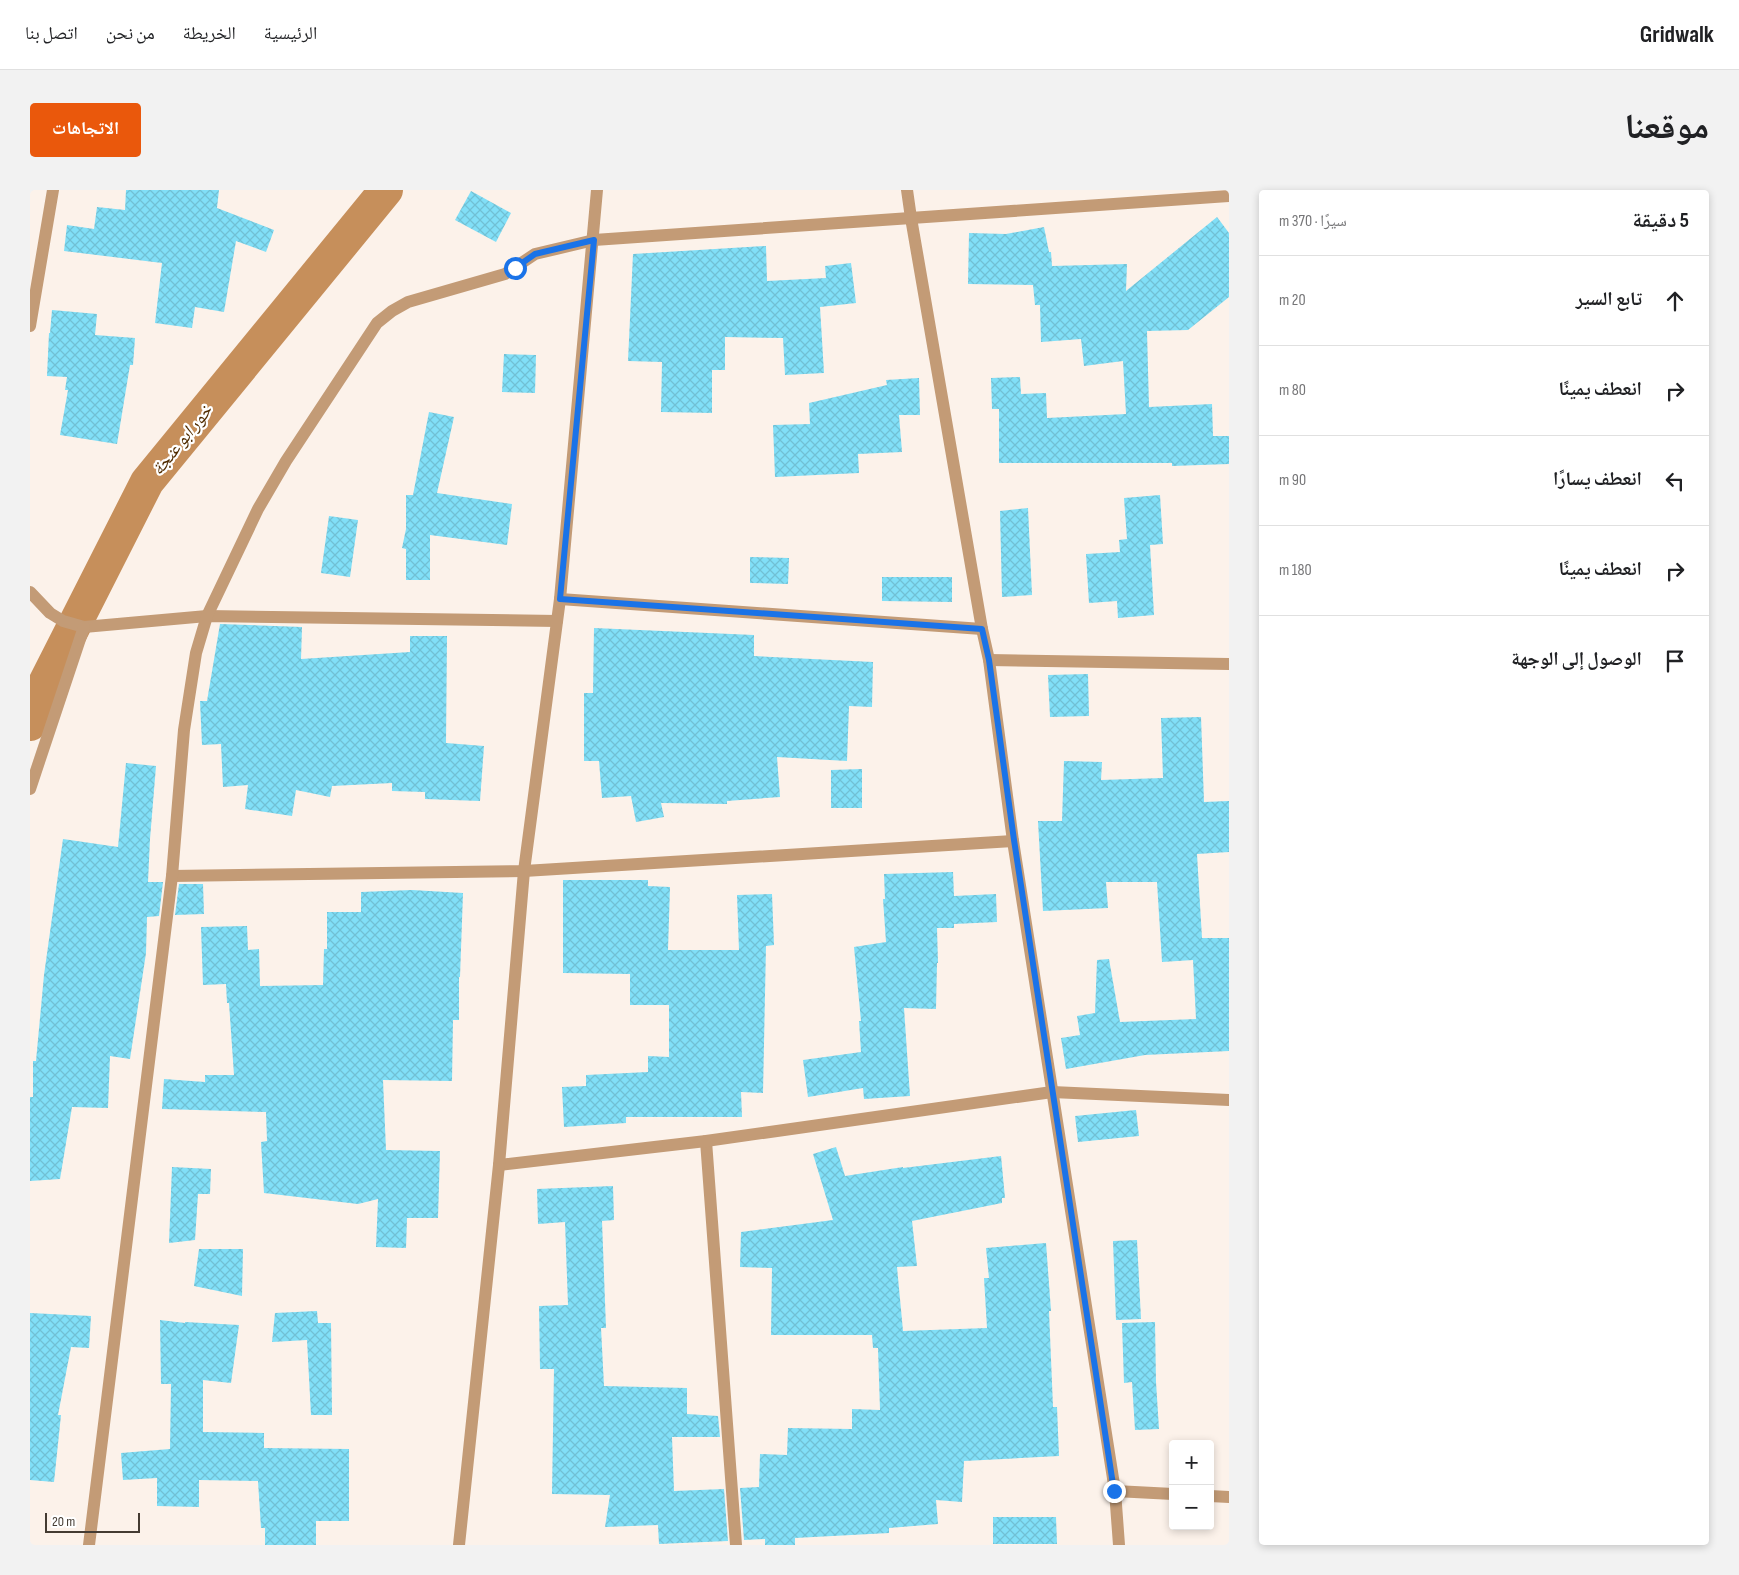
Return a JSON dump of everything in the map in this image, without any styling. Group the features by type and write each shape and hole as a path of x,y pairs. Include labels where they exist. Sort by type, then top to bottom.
{"street":[{"path":"30,326 53,190"},
{"path":"459,1545 499,1165 524,872 560,599 594,240 597,190"},
{"path":"907,190 982,629 989,660 1014,840 1114,1491 1119,1545"},
{"path":"90,1545 172,876 184,730 196,653 207,616 258,509 286,461 377,323 392,311 408,302 504,274 535,254 594,240 1229,196"},
{"path":"30,592 50,613 63,621 84,628 207,616 557,621"},
{"path":"560,599 982,629"},
{"path":"30,789 84,628"},
{"path":"989,660 1229,664"},
{"path":"172,876 524,872 1014,840"},
{"path":"499,1165 706,1141 1052,1092 1229,1100"},
{"path":"706,1141 736,1545"},
{"path":"1114,1491 1169,1494"},
{"path":"1214,1496 1229,1497"}],"building":[{"path":"126,190 219,190 217,208 274,230 266,252 236,241 224,312 195,307 192,328 155,323 162,263 64,251 67,225 94,229 97,207 125,210"},
{"path":"471,191 511,213 496,242 455,220"},
{"path":"1217,217 1229,233 1229,297 1188,330 1147,331 1149,407 1212,404 1213,436 1229,436 1229,464 1172,466 1172,463 999,463 999,409 992,409 991,378 1020,377 1021,394 1046,393 1047,418 1126,414 1123,361 1084,366 1081,339 1041,342 1040,305 1035,305 1033,285 968,284 969,233 1006,234 1044,227 1049,252 1051,252 1052,266 1127,264 1126,291"},
{"path":"766,246 767,281 826,278 825,266 851,263 856,303 820,307 824,373 785,375 783,338 725,337 725,370 712,370 712,413 661,412 662,362 628,361 633,254"},
{"path":"52,310 97,314 95,335 135,338 133,365 130,365 117,444 60,435 68,390 65,390 67,377 47,376"},
{"path":"504,354 536,355 535,393 502,392"},
{"path":"919,378 920,415 899,415 902,452 858,454 859,473 775,477 773,425 810,424 809,403 887,385 886,380"},
{"path":"429,412 454,417 437,493 512,504 507,545 430,535 430,580 406,580 406,549 402,548 406,529 406,495 413,495"},
{"path":"1160,495 1163,544 1150,545 1154,615 1118,618 1117,601 1089,603 1086,554 1120,552 1119,540 1127,539 1124,498"},
{"path":"1028,508 1032,595 1002,597 1000,511"},
{"path":"329,516 358,520 350,577 321,573"},
{"path":"750,557 789,558 788,584 750,583"},
{"path":"882,577 952,577 952,602 882,601"},
{"path":"220,624 302,627 301,659 410,652 410,636 447,636 446,743 484,746 480,801 425,799 425,792 392,791 392,783 332,786 330,797 296,790 292,816 245,809 248,785 223,787 221,744 202,745 200,701 207,701"},
{"path":"594,628 754,635 754,656 873,662 872,707 849,706 847,761 777,757 780,797 727,801 727,804 661,803 664,817 636,822 631,796 602,798 599,761 584,761 584,693 593,693"},
{"path":"1088,674 1089,716 1050,717 1048,675"},
{"path":"1201,717 1204,802 1229,801 1229,852 1197,854 1202,938 1229,938 1229,1051 1145,1055 1066,1069 1061,1038 1080,1035 1077,1016 1095,1013 1097,960 1109,959 1120,1022 1196,1019 1193,960 1162,962 1157,882 1106,882 1108,908 1043,911 1038,821 1062,821 1064,761 1102,762 1101,780 1163,778 1161,718"},
{"path":"126,763 156,766 148,882 163,882 159,916 147,917 146,953 130,1059 110,1056 108,1108 72,1107 60,1179 30,1181 30,1097 33,1097 33,1061 36,1061 44,975 63,839 118,847"},
{"path":"862,769 862,808 831,808 831,770"},
{"path":"953,872 954,896 996,894 997,922 954,924 954,928 937,928 936,1009 904,1008 910,1096 864,1099 863,1088 808,1097 803,1060 861,1052 859,1021 861,1021 854,947 886,942 883,899 885,899 884,874"},
{"path":"563,880 648,880 648,886 670,887 668,950 739,950 737,895 772,894 774,945 766,946 763,1093 741,1092 742,1117 626,1117 626,1123 564,1127 562,1087 586,1086 586,1075 648,1072 648,1056 669,1057 669,1005 630,1005 630,974 563,973"},
{"path":"179,884 203,884 204,914 175,915"},
{"path":"412,890 463,893 459,1020 453,1020 452,1081 383,1080 386,1150 440,1151 438,1218 407,1218 406,1248 376,1247 378,1199 358,1204 264,1193 261,1142 267,1141 266,1112 162,1109 164,1079 205,1082 205,1075 234,1075 226,984 203,985 201,927 247,926 248,950 259,949 260,986 323,985 324,949 327,949 327,912 361,912 361,892"},
{"path":"1136,1110 1139,1136 1078,1142 1075,1116"},
{"path":"836,1147 845,1176 903,1167 1001,1156 1005,1198 1002,1198 1002,1203 912,1221 917,1266 897,1267 903,1331 987,1328 984,1278 989,1278 986,1248 1046,1243 1051,1311 1049,1311 1053,1407 1057,1407 1059,1456 964,1461 962,1502 936,1500 938,1524 889,1528 889,1533 795,1538 795,1545 765,1545 765,1539 744,1540 740,1488 759,1487 760,1454 787,1455 788,1428 852,1429 852,1409 880,1410 878,1348 873,1348 872,1335 771,1335 772,1268 740,1267 741,1232 833,1220 813,1154"},
{"path":"172,1167 211,1169 210,1194 198,1194 195,1240 169,1243"},
{"path":"613,1186 614,1220 602,1221 606,1328 601,1328 604,1386 687,1388 687,1414 718,1416 720,1437 672,1437 674,1491 724,1489 728,1541 659,1544 658,1525 605,1527 610,1495 552,1494 554,1369 540,1369 539,1306 568,1305 565,1222 538,1224 537,1189"},
{"path":"1137,1240 1141,1319 1116,1320 1113,1241"},
{"path":"199,1249 243,1249 242,1296 194,1286"},
{"path":"317,1311 318,1323 331,1323 332,1415 311,1415 307,1340 272,1342 275,1313"},
{"path":"30,1313 91,1316 89,1348 71,1347 58,1415 61,1415 54,1482 30,1480"},
{"path":"160,1320 239,1325 231,1383 203,1380 203,1432 264,1433 264,1448 349,1449 349,1521 316,1521 316,1545 265,1545 265,1528 261,1528 258,1481 199,1480 199,1507 157,1506 157,1478 123,1480 121,1453 170,1449 171,1384 161,1384"},
{"path":"1155,1322 1159,1429 1135,1430 1132,1382 1124,1383 1122,1323"},
{"path":"993,1517 1056,1517 1057,1544 993,1544"}],"waterway":[{"name":"خور ابو عنجة","path":"30,724 41,691 147,482 386,190"}],"route":[{"path":"515,268 535,254 594,240 560,599 982,629 989,660 1014,840 1114,1491"}]}
